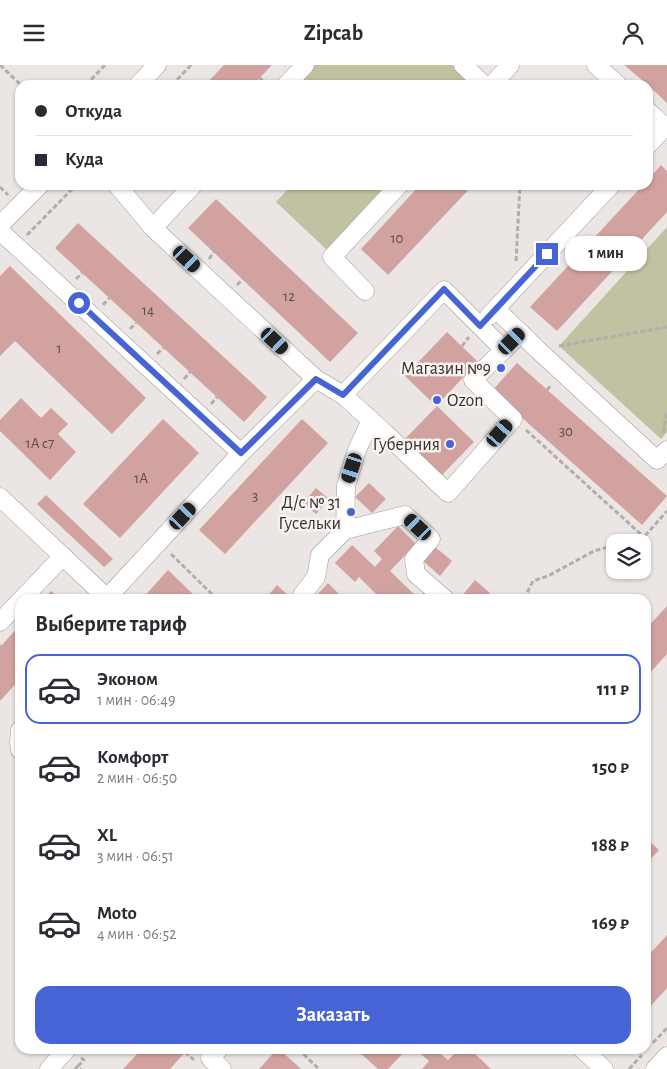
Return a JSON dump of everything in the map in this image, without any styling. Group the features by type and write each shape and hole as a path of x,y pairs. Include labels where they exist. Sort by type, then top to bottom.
{"street":[{"path":"143,80 157,65"},
{"path":"291,80 305,65"},
{"path":"463,65 479,80"},
{"path":"496,80 510,65"},
{"path":"596,65 612,80"},
{"path":"653,116 666,128 653,140"},
{"path":"0,225 35,190"},
{"path":"121,190 153,228 316,379 343,395 448,493 513,419 473,381 521,333"},
{"path":"153,228 187,190"},
{"path":"365,291 332,257 393,190"},
{"path":"480,326 606,190"},
{"path":"0,231 241,453"},
{"path":"343,395 444,289 504,350"},
{"path":"496,309 658,460 667,450"},
{"path":"112,594 241,453 316,379"},
{"path":"345,530 346,486 357,450 371,420"},
{"path":"0,497 104,594"},
{"path":"303,594 316,577 320,555 345,530 405,515 431,539 414,559 416,574 439,594"},
{"path":"27,594 63,556"},
{"path":"0,622 15,606"},
{"path":"49,1069 62,1054"},
{"path":"588,1054 604,1069"},
{"path":"656,1069 667,1056"}],"path":[{"path":"0,65 16,80"},
{"path":"91,80 105,65"},
{"path":"177,80 191,65"},
{"path":"16,246 71,190"},
{"path":"515,289 520,190"},
{"path":"210,257 214,252"},
{"path":"75,280 82,273"},
{"path":"238,284 243,279"},
{"path":"102,305 109,298"},
{"path":"133,326 136,323"},
{"path":"538,350 667,327"},
{"path":"160,351 163,348"},
{"path":"513,419 641,534"},
{"path":"647,534 667,511"},
{"path":"526,594 533,581 548,576 594,551 606,548"},
{"path":"170,553 212,594"},
{"path":"191,1054 208,1060"},
{"path":"303,1054 319,1069"},
{"path":"76,1069 78,1066 81,1069"}],"green space":[{"path":"314,65 452,65 468,80 300,80"},
{"path":"287,190 383,190 327,250 276,202"},
{"path":"667,227 667,432 661,439 559,346"}],"building":[{"path":"224,65 272,65 258,80 210,80"},
{"path":"624,65 667,65 667,103 653,90 653,80 642,80"},
{"path":"661,165 667,171 667,212 557,331 530,307 638,190 653,190 653,174"},
{"path":"415,190 468,190 388,275 361,249"},
{"path":"216,199 358,333 330,362 188,228"},
{"path":"78,223 267,397 244,422 55,248"},
{"path":"10,266 146,398 112,434 15,341 0,356 0,276"},
{"path":"447,332 478,362 436,406 405,376"},
{"path":"517,363 667,496 642,525 492,391"},
{"path":"21,398 41,418 51,408 68,424 58,434 76,452 50,480 0,431 0,420"},
{"path":"437,406 474,442 439,478 402,442"},
{"path":"163,419 199,453 120,538 83,504"},
{"path":"302,419 328,443 225,554 199,530"},
{"path":"369,483 386,499 372,513 355,497"},
{"path":"316,488 329,499 316,514 303,503"},
{"path":"46,495 113,559 104,567 37,504"},
{"path":"398,526 416,544 390,571 414,594 376,594 359,577 355,582 335,563 352,545 375,567 382,559 374,551"},
{"path":"434,546 452,561 440,576 422,560"},
{"path":"168,570 193,594 146,594"},
{"path":"475,580 490,593 489,594 463,594"},
{"path":"328,583 339,594 318,594"},
{"path":"277,585 287,594 269,594"},
{"path":"667,606 667,654 651,672 651,624"},
{"path":"15,630 15,684 0,701 0,647"},
{"path":"651,843 659,850 651,859"},
{"path":"667,935 667,988 651,1006 651,953"},
{"path":"137,1054 184,1054 170,1069 123,1069"},
{"path":"272,1054 284,1054 301,1069 259,1069"},
{"path":"361,1054 402,1054 388,1069 378,1069"},
{"path":"421,1054 441,1054 448,1060 454,1054 475,1054 491,1069 422,1069 429,1061"}],"place":[{"name":"Магазин №9","path":"501,368"},
{"name":"Ozon","path":"437,400"},
{"name":"Губерния","path":"450,444"},
{"name":"Д/с № 31 Гусельки","path":"351,512"}],"route":[{"path":"79,303 241,453 316,379 343,395 444,289 480,326 547,254"}]}
